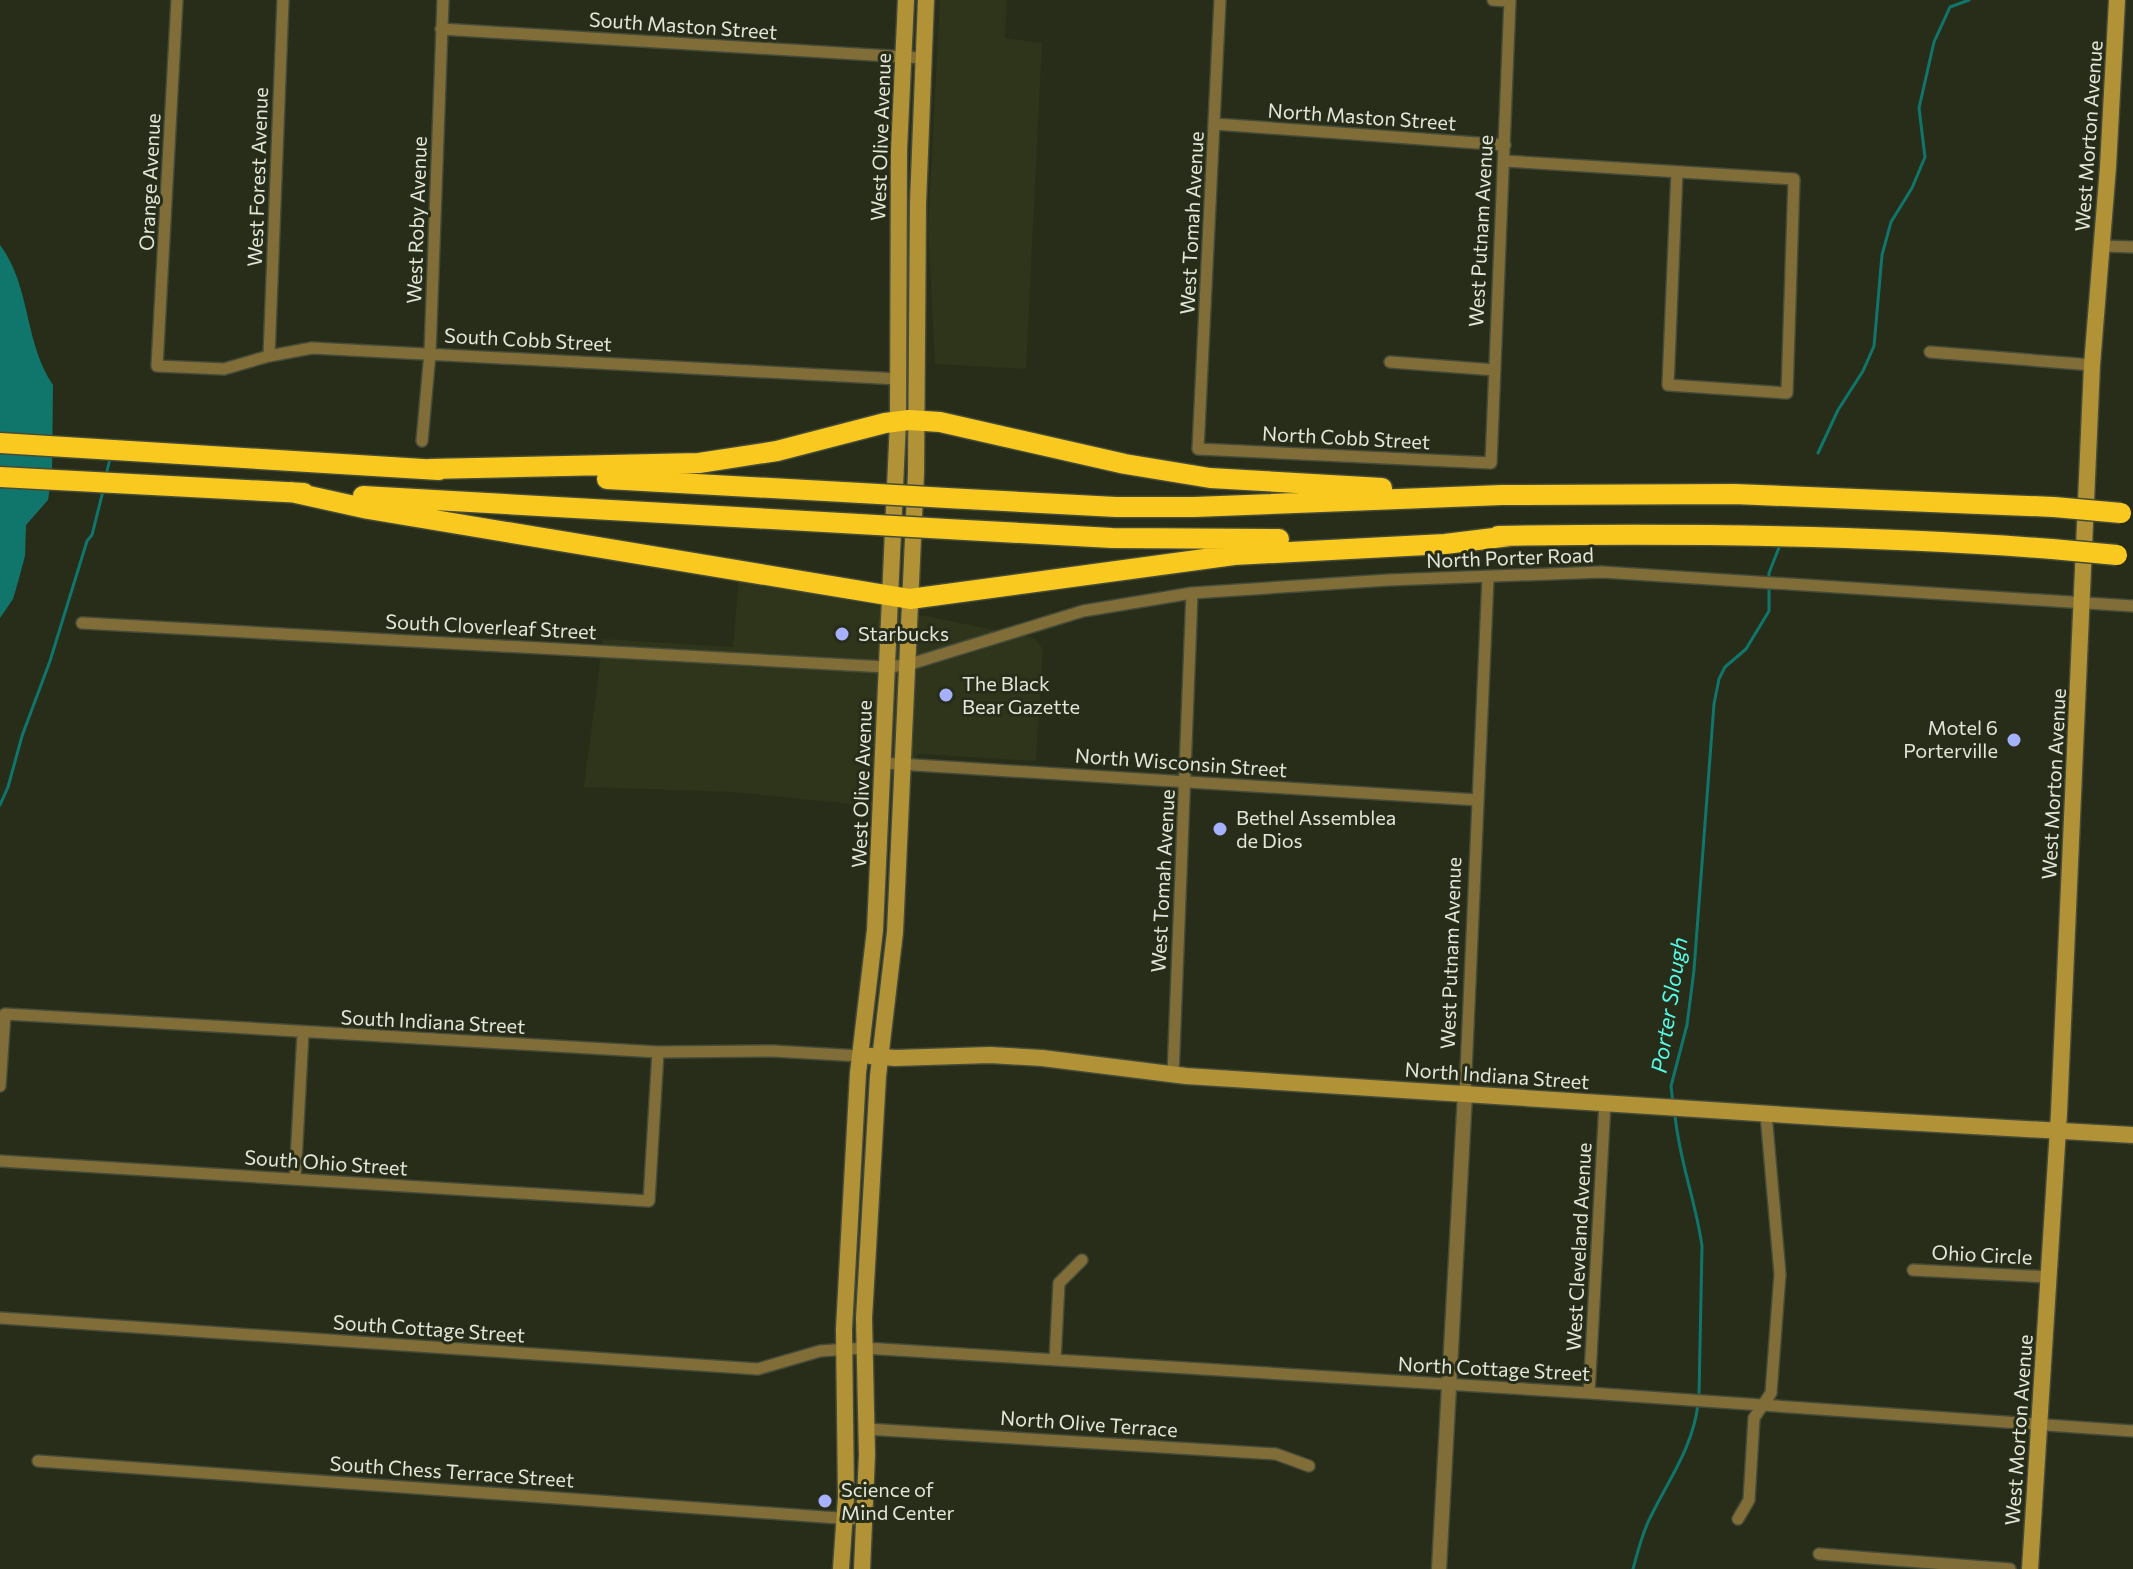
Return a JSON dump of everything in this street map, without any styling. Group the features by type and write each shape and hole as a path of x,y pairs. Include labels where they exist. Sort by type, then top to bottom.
{"highway":[{"path":"429,469 699,463 777,451 908,421 940,422 1125,464 1210,478 1502,495"},
{"path":"0,443 1104,506 1194,507 1502,495 1802,495 2054,507 2127,514"},
{"path":"0,477 1197,540 1748,535 1912,540 2125,556"},
{"path":"291,492 368,509 900,598 1234,555 1445,544 1510,536"}],"main road":[{"name":"West Olive Avenue","path":"906,0 898,256 899,379 908,421"},
{"name":"West Olive Avenue","path":"841,1569 853,1348 860,1056 875,930 883,763 897,666 908,421 918,305 926,0"},
{"name":"West Morton Avenue","path":"2030,1569 2058,1131 2092,365 2109,153 2117,0"},
{"path":"898,256 907,269 910,302 918,305"},
{"name":"West Olive Avenue","path":"862,1569 866,1429 853,1348 895,932 903,764 897,666"},
{"name":"North Indiana Street","path":"860,1056 990,1055 1042,1058 1092,1062 1173,1075 2133,1135"}],"street":[{"name":"Orange Avenue","path":"157,366 177,0"},
{"name":"West Forest Avenue","path":"269,356 283,0"},
{"name":"West Roby Avenue","path":"422,441 430,353 443,0"},
{"name":"West Tomah Avenue","path":"1198,449 1220,0"},
{"path":"1493,0 1510,1"},
{"name":"West Putnam Avenue","path":"1491,463 1510,1"},
{"name":"South Maston Street","path":"441,29 923,58"},
{"name":"North Maston Street","path":"1215,124 1505,145"},
{"path":"1505,161 1794,179 1787,393 1668,385 1677,172"},
{"path":"2101,246 2133,247"},
{"name":"South Cobb Street","path":"157,366 224,369 312,348 899,379"},
{"path":"1930,352 2092,365"},
{"path":"1390,362 1495,370"},
{"name":"North Cobb Street","path":"1198,449 1491,463"},
{"name":"North Porter Road","path":"897,666 1083,611 1192,593 1388,580 1602,572 2133,606"},
{"name":"West Putnam Avenue","path":"1439,1569 1465,1094 1488,578"},
{"name":"West Tomah Avenue","path":"1173,1075 1192,593"},
{"name":"South Cloverleaf Street","path":"82,623 897,666"},
{"name":"North Wisconsin Street","path":"883,763 1478,800"},
{"name":"South Indiana Street","path":"0,1086 5,1014 658,1052 773,1051 860,1056"},
{"path":"295,1179 303,1033"},
{"name":"South Ohio Street","path":"0,1161 649,1201 658,1052"},
{"name":"West Cleveland Avenue","path":"1589,1393 1605,1103"},
{"path":"1738,1519 1749,1500 1754,1418 1771,1393 1780,1274 1766,1114"},
{"path":"1055,1360 1059,1283 1082,1260"},
{"name":"Ohio Circle","path":"1913,1270 2049,1277"},
{"name":"South Cottage Street","path":"0,1318 758,1369 820,1351 853,1348"},
{"name":"North Cottage Street","path":"853,1348 1762,1404 2133,1431"},
{"name":"North Olive Terrace","path":"866,1429 1276,1454 1309,1466"},
{"name":"South Chess Terrace Street","path":"38,1461 864,1519"},
{"path":"1819,1554 2010,1569"}],"shaded area":[{"path":"940,0 1007,0 1005,38 1042,43 1026,369 935,364 928,227"},
{"path":"739,578 1034,638 1043,649 1036,761 918,754 871,806 733,792 584,787 603,639 733,647"}],"water":[{"path":"0,245 17,278 37,351 53,385 52,473 48,500 26,525 25,556 18,582 13,599 0,618"}],"waterway":[{"name":"Porter Slough","path":"1818,453 1874,346 1882,255 1891,222 1912,188 1925,157 1919,108 1934,42 1950,7 1969,0"},
{"path":"106,475 110,459"},
{"path":"0,805 50,661 87,541 92,535 103,491"},
{"name":"Porter Slough","path":"1673,1104 1671,1086 1687,1025 1694,970 1714,704 1725,667 1746,649 1769,611 1769,573 1780,545"},
{"name":"Porter Slough","path":"1675,1115 1702,1246 1699,1396"},
{"name":"Porter Slough","path":"1633,1569 1648,1522 1686,1449 1698,1404"}],"place":[{"name":"Starbucks","path":"842,634"},
{"name":"The Black Bear Gazette","path":"946,695"},
{"name":"Motel 6 Porterville","path":"2014,740"},
{"name":"Bethel Assemblea de Dios","path":"1220,829"},
{"name":"Science of Mind Center","path":"825,1501"}]}
